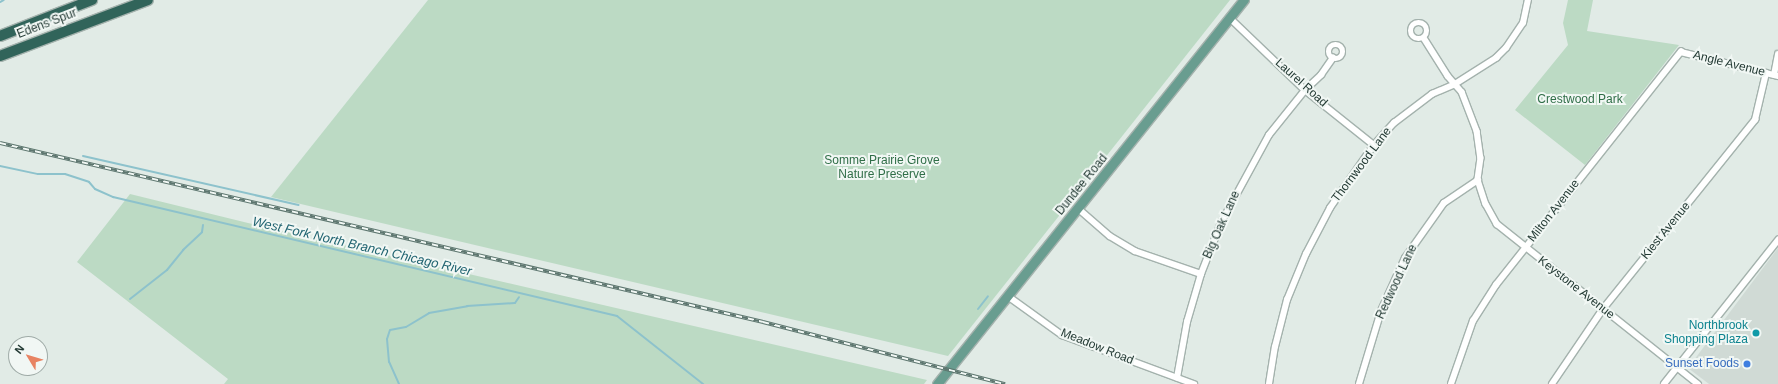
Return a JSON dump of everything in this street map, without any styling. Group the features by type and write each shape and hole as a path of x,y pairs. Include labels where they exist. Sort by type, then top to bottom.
{"highway":[{"name":"Edens Spur","path":"0,36 92,0"},
{"name":"Edens Spur","path":"0,56 148,0"}],"main road":[{"name":"Dundee Road","path":"937,384 1079,209 1244,0"}],"street":[{"name":"Thornwood Lane","path":"1269,384 1275,347 1287,300 1306,254 1330,208 1374,145 1413,107 1432,94 1455,84 1496,58 1506,48 1523,23 1528,0"},
{"name":"Laurel Road","path":"1230,18 1306,90 1374,145"},
{"name":"Keystone Avenue","path":"1424,38 1462,92 1477,131 1481,158 1478,180 1486,204 1497,224 1525,248 1698,384"},
{"name":"Angle Avenue","path":"1681,52 1776,75"},
{"name":"Milton Avenue","path":"1451,384 1473,321 1496,285 1681,52"},
{"path":"1776,75 1778,54"},
{"name":"Big Oak Lane","path":"1177,378 1187,322 1201,274 1220,223 1239,185 1269,135 1306,90 1321,75 1333,58"},
{"name":"Kiest Avenue","path":"1552,384 1603,309 1754,120 1766,73"},
{"name":"Redwood Lane","path":"1359,384 1381,311 1405,258 1444,203 1478,180"},
{"path":"1079,209 1110,236 1135,251 1201,274"},
{"path":"1664,384 1778,240"},
{"name":"Meadow Road","path":"1008,296 1062,335 1194,384"}],"shaded area":[{"name":"Northbrook Shopping Plaza","path":"1778,248 1778,384 1709,384 1688,368"}],"green space":[{"name":"Somme Prairie Grove Nature Preserve","path":"428,0 1230,0 948,356 271,197"},
{"name":"Crestwood Park","path":"1568,0 1593,0 1587,31 1679,45 1585,165 1515,110 1568,45 1563,23"},
{"path":"130,194 248,223 927,380 924,384 224,384 228,379 77,262"}],"waterway":[{"path":"0,2 4,0"},
{"path":"83,156 298,205"},
{"name":"West Fork North Branch Chicago River","path":"0,166 38,174 65,174 89,182 95,189 113,197 617,316 703,384"},
{"path":"130,299 167,270 183,250 202,232 203,225"},
{"path":"978,309 988,296"},
{"path":"399,384 389,362 387,339 390,330 406,327 429,313 467,306 515,303 519,297"}],"railway":[{"path":"0,143 763,322 1005,384"}],"place":[{"name":"Northbrook Shopping Plaza","path":"1756,333"},
{"name":"Sunset Foods","path":"1747,364"}]}
